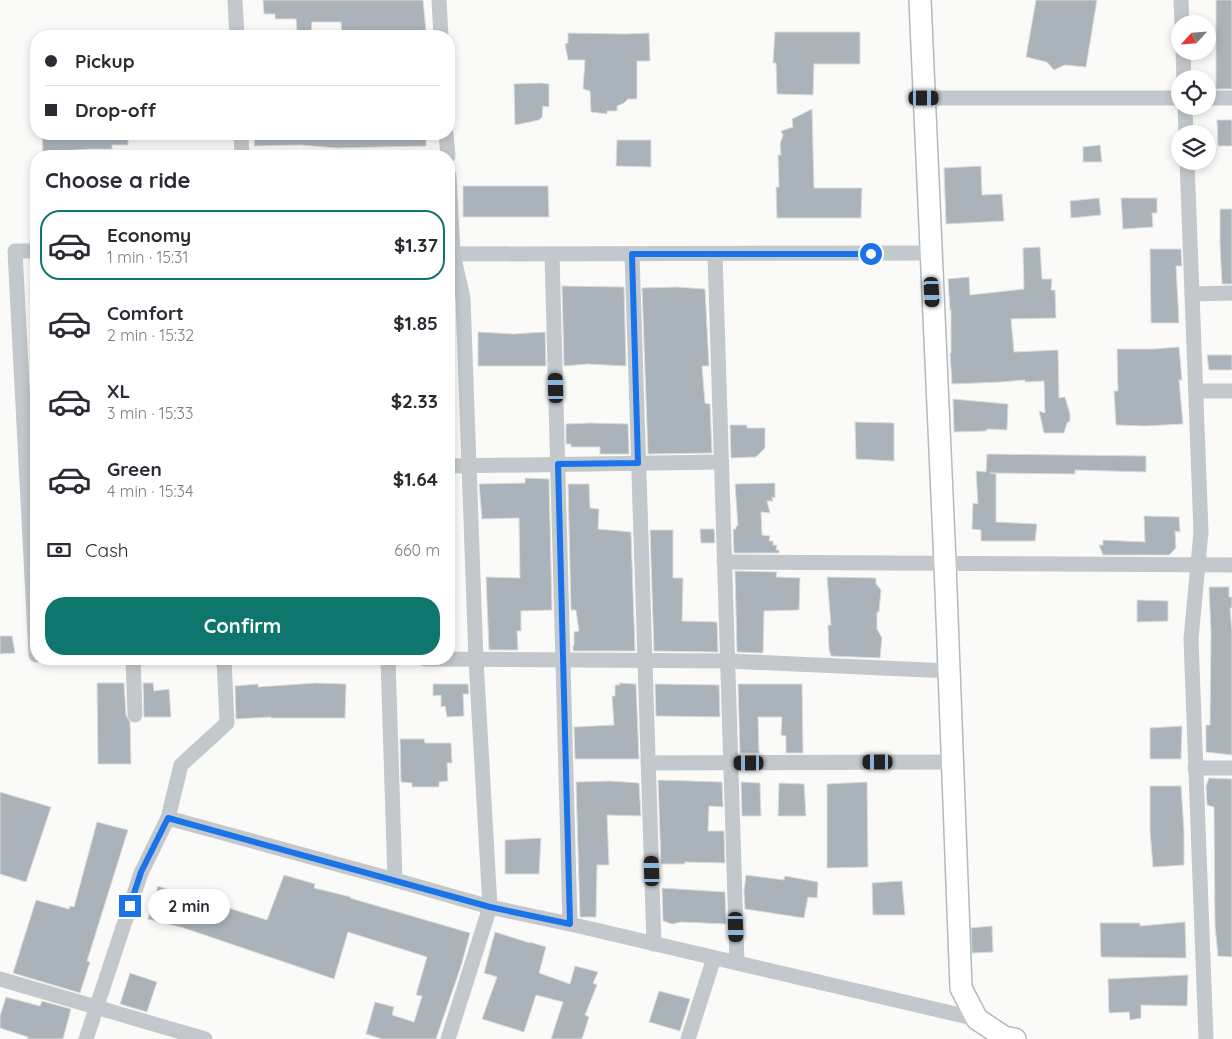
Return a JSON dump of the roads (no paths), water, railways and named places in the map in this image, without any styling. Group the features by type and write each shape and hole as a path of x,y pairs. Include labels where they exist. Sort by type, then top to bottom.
{"street":[{"path":"235,0 236,30"},
{"path":"439,0 441,30"},
{"path":"920,0 945,563 961,988 977,1019"},
{"path":"1180,0 1181,15"},
{"path":"924,98 1171,98"},
{"path":"1216,98 1232,98"},
{"path":"1187,170 1201,532 1196,565 1190,639 1206,1039"},
{"path":"30,251 15,251 30,458"},
{"path":"455,254 930,253"},
{"path":"552,254 570,924"},
{"path":"632,254 654,944"},
{"path":"714,254 737,963"},
{"path":"448,1039 490,907 476,660 463,298 455,269"},
{"path":"1192,294 1232,293"},
{"path":"1196,391 1232,391"},
{"path":"455,466 721,462"},
{"path":"724,562 1232,565"},
{"path":"455,660 728,661 949,672"},
{"path":"133,665 135,715"},
{"path":"86,1039 141,872 168,818 181,765 227,723 224,665"},
{"path":"388,665 395,880"},
{"path":"648,763 952,762"},
{"path":"1196,768 1232,768"},
{"path":"168,818 490,907 977,1019 1004,1037 1015,1039"},
{"path":"688,1039 714,958"},
{"path":"0,979 205,1039"}]}
